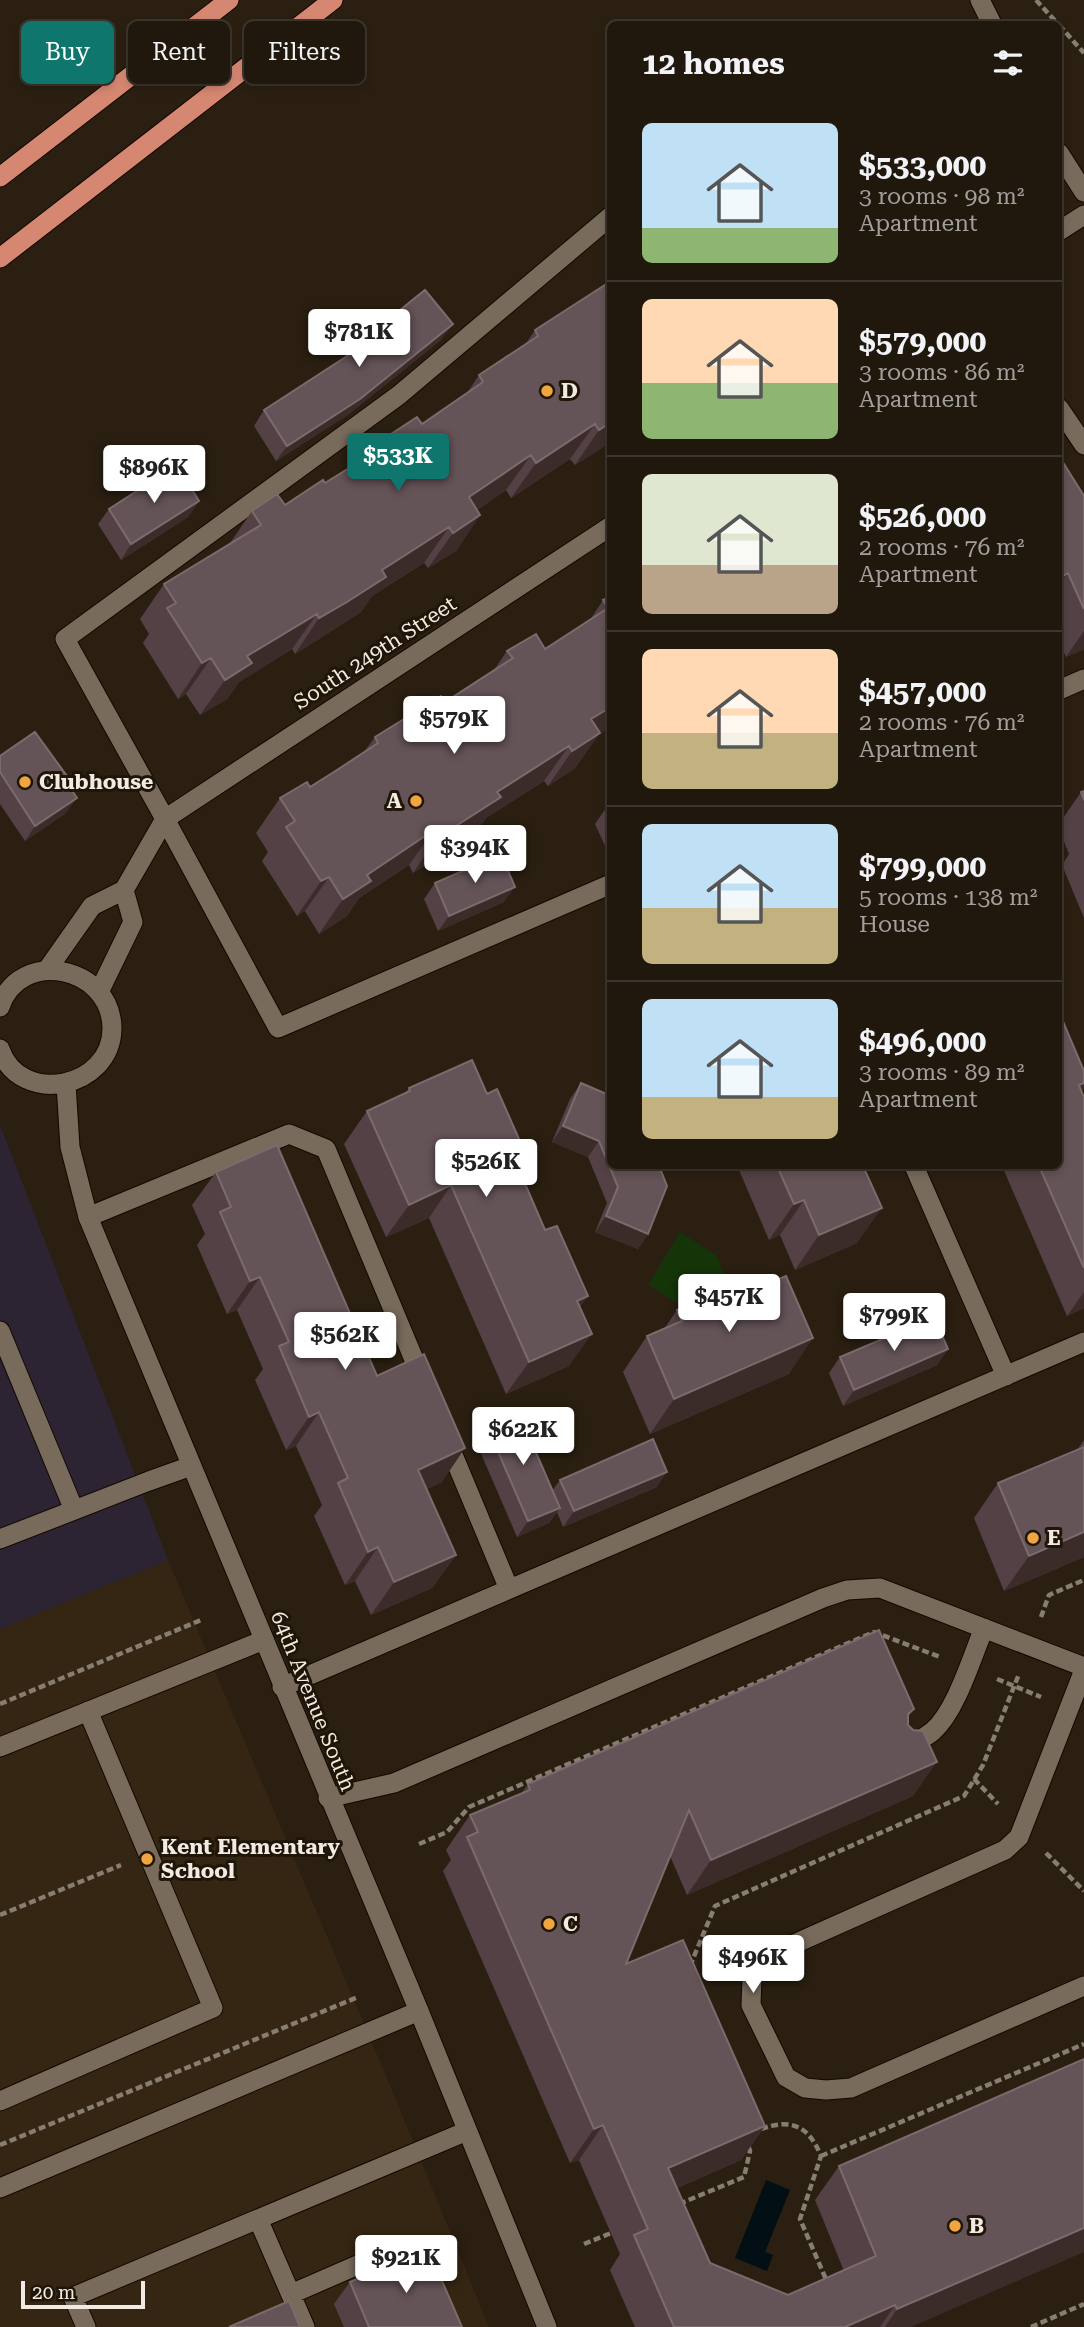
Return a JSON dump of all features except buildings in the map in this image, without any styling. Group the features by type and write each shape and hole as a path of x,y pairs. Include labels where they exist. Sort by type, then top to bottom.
{"highway":[{"path":"0,177 229,0"},
{"path":"0,258 333,0"}],"street":[{"path":"980,0 990,21"},
{"path":"1062,158 1084,192"},
{"path":"1062,229 1084,215"},
{"path":"607,219 400,395 65,639 278,1028 607,886"},
{"path":"1062,412 1084,445"},
{"name":"South 249th Street","path":"165,819 607,529"},
{"path":"1062,689 1084,679"},
{"path":"47,970 92,906 124,890 165,819"},
{"path":"99,992 133,922 124,890"},
{"path":"0,1007 13,987 28,976 47,970 66,971 84,978 99,992 108,1009 112,1028 108,1047 99,1065 84,1077 66,1084 47,1085 30,1080 14,1070 0,1049"},
{"name":"64th Avenue South","path":"66,1084 70,1147 88,1217 419,2011 547,2327"},
{"path":"88,1217 289,1134 326,1149 431,1401"},
{"path":"915,1169 1006,1376"},
{"path":"0,1331 74,1510"},
{"path":"282,1687 1084,1342"},
{"path":"441,1426 509,1589"},
{"path":"0,1539 191,1466"},
{"path":"328,1798 394,1783 823,1598 847,1590 880,1588 1084,1668 1019,1837 1005,1850 756,1961 751,2005 786,2077 804,2088 851,2088 1084,1986"},
{"path":"895,1755 933,1732 957,1694 984,1628"},
{"path":"0,1747 264,1640"},
{"path":"0,2101 213,2008 88,1711"},
{"path":"0,2188 419,2011"},
{"path":"86,2327 73,2297 467,2131"},
{"path":"258,2219 305,2327"},
{"path":"291,2294 383,2255 398,2253 427,2265 440,2288"}],"path":[{"path":"1036,0 1054,21"},
{"path":"1062,29 1084,53"},
{"path":"0,1704 201,1620"},
{"path":"419,1844 447,1832 469,1807 874,1632 1069,1708"},
{"path":"0,1915 148,1854"},
{"path":"0,2145 358,1997"},
{"path":"821,2156 1084,2044"},
{"path":"758,2130 776,2123 799,2126 815,2140 821,2156 800,2219 831,2291"},
{"path":"750,2151 754,2140"},
{"path":"1031,2327 1084,2304"}],"shaded area":[{"path":"0,1125 168,1560 0,1629"},
{"name":"Kent Elementary School","path":"168,1560 489,2327 0,2327 0,1629"},
{"path":"766,2180 790,2190 765,2252 773,2255 767,2271 735,2258"}],"green space":[{"path":"680,1232 717,1256 726,1281 698,1313 648,1285"}],"place":[{"name":"D","path":"547,391"},
{"name":"Clubhouse","path":"25,782"},
{"name":"A","path":"416,801"},
{"name":"E","path":"1033,1538"},
{"name":"Kent Elementary School","path":"147,1859"},
{"name":"C","path":"549,1924"},
{"name":"B","path":"955,2226"}]}
